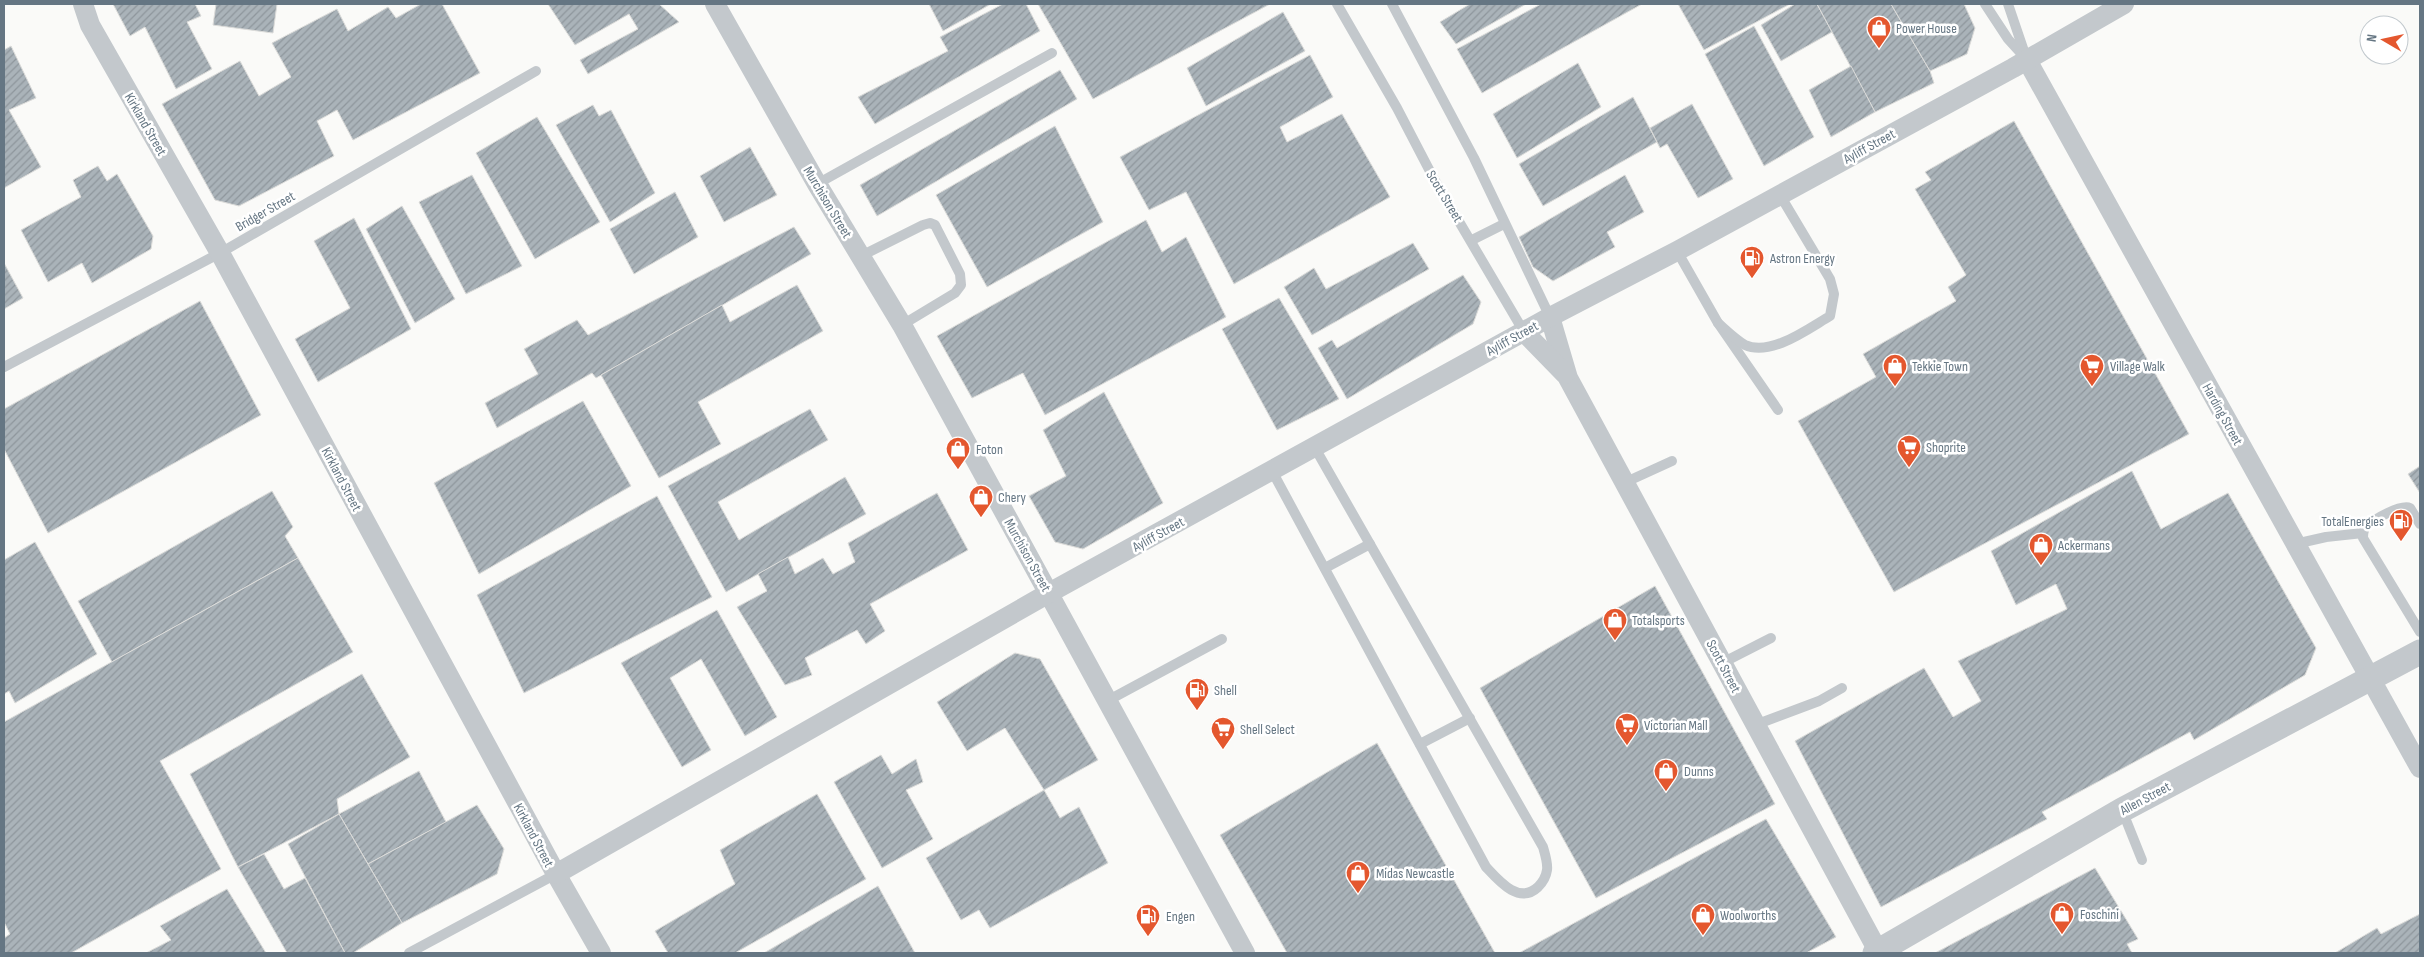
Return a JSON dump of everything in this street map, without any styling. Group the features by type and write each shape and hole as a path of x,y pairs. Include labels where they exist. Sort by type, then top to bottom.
{"street":[{"name":"Kirkland Street","path":"83,4 90,25 220,254 556,874 601,953"},
{"name":"Ayliff Street","path":"556,874 1048,593 1315,448 1550,317 1677,251 2027,60 2124,4"},
{"name":"Murchison Street","path":"718,6 817,184 902,325 1245,953"},
{"name":"Harding Street","path":"2027,60 2420,768"},
{"name":"Scott Street","path":"1550,317 1568,378 1626,482 1878,953"},
{"name":"Scott Street","path":"1524,332 1568,378"},
{"name":"Allen Street","path":"1878,953 2122,810 2371,680 2420,652"}],"lane":[{"name":"Scott Street","path":"1337,4 1397,108 1434,179 1472,240 1524,332"},
{"name":"Scott Street","path":"1392,4 1474,158 1550,317"},
{"name":"Harding Street","path":"1985,4 2008,39 2027,60"},
{"name":"Harding Street","path":"2008,4 2027,60"},
{"path":"817,184 1052,52"},
{"name":"Bridger Street","path":"4,368 220,254 536,71"},
{"path":"1718,323 1741,342 1755,348 1780,344 1830,316 1834,294 1830,278 1780,195"},
{"path":"1472,240 1504,224"},
{"path":"860,256 923,225 935,225 960,274 961,286 955,293 902,325"},
{"path":"1677,251 1718,323 1778,410"},
{"path":"1272,471 1486,867 1500,884 1514,892 1527,894 1535,890 1544,882 1548,869 1543,847 1315,448"},
{"path":"1626,482 1672,460"},
{"path":"2420,524 2410,508 2399,507 2366,527 2363,533 2363,538 2420,632"},
{"path":"2295,544 2326,536 2363,533"},
{"path":"1325,568 1370,544"},
{"path":"1722,663 1771,638"},
{"path":"1107,700 1222,639"},
{"path":"1755,725 1819,701 1842,688"},
{"path":"1420,744 1470,718"},
{"path":"2122,810 2142,860"},
{"path":"409,953 556,874"}],"building":[{"path":"113,4 195,4 201,16 187,22 212,69 176,89 145,27 130,36"},
{"path":"216,4 277,4 273,33 213,25"},
{"path":"421,4 442,4 480,73 353,140 337,110 317,121 334,156 239,206 215,200 162,104 240,61 259,96 291,77 272,43 337,9 348,31 388,7 396,18"},
{"path":"548,4 659,4 679,22 588,74 580,60 638,29 629,14 575,45"},
{"path":"929,4 991,4 943,31"},
{"path":"1003,4 1026,4 1040,31 875,124 858,97 948,51 940,37"},
{"path":"1038,4 1270,4 1093,99"},
{"path":"1470,4 1526,4 1456,44 1440,22"},
{"path":"1541,4 1642,4 1482,93 1457,49"},
{"path":"1678,4 1790,4 1704,50"},
{"path":"1795,4 1817,4 1832,32 1781,61 1761,25"},
{"name":"Power House","path":"1817,4 1891,4 1930,71 1934,83 1875,112"},
{"path":"1891,4 1964,4 1975,28 1967,54 1930,71"},
{"path":"1283,12 1305,51 1206,106 1187,68"},
{"path":"1754,26 1814,137 1764,166 1705,54"},
{"path":"11,46 36,98 9,110 41,167 4,188 4,50"},
{"path":"1310,55 1333,97 1280,127 1287,142 1342,114 1390,197 1234,284 1186,192 1149,210 1120,157"},
{"path":"1578,63 1601,107 1517,158 1493,114"},
{"path":"1851,66 1875,112 1831,137 1809,90"},
{"path":"1060,70 1077,99 877,216 860,185"},
{"path":"1633,97 1657,142 1543,206 1519,164"},
{"path":"1692,104 1733,179 1698,198 1667,144 1660,148 1650,128"},
{"path":"593,105 599,116 611,110 655,193 610,222 556,125"},
{"path":"537,117 600,222 535,259 476,153"},
{"path":"2014,121 2189,434 1894,592 1798,421 1876,377 1863,354 1956,301 1948,287 1966,275 1915,189 1931,180 1925,172"},
{"path":"1055,126 1103,222 987,287 936,195"},
{"path":"750,147 777,195 724,222 700,176"},
{"path":"98,166 107,181 117,174 153,236 151,249 92,283 82,263 48,282 21,230 81,197 73,180"},
{"path":"472,175 522,266 466,294 419,202"},
{"path":"1625,175 1644,212 1607,232 1615,247 1553,281 1533,267 1519,237"},
{"path":"675,192 698,237 634,274 610,229"},
{"path":"402,206 455,299 415,323 366,229"},
{"path":"354,218 411,329 318,382 295,339 350,308 314,241"},
{"path":"1146,220 1162,252 1186,237 1226,317 1045,415 1023,373 972,398 937,336"},
{"path":"794,227 811,254 596,378 592,373 497,428 485,403 538,374 524,349 577,320 588,335"},
{"path":"1413,243 1429,269 1312,335 1284,287 1314,268 1326,289"},
{"path":"4,263 23,298 4,309"},
{"path":"1463,275 1481,302 1473,324 1347,399 1318,348 1332,340 1337,348"},
{"path":"797,285 823,331 698,402 721,444 659,478 601,375 722,305 730,322"},
{"path":"1279,298 1339,399 1277,430 1222,329"},
{"path":"200,301 261,415 48,533 4,449 4,409"},
{"path":"1104,392 1163,503 1083,549 1055,542 1029,496 1066,476 1043,430"},
{"path":"583,401 631,486 479,574 434,483"},
{"path":"810,409 828,440 718,502 739,540 845,477 866,514 726,592 668,486"},
{"path":"2420,466 2420,493 2408,474"},
{"path":"2132,471 2161,529 2228,493 2316,648 2305,675 2194,740 2190,732 2042,812 2047,819 1881,907 1795,741 1924,668 1953,717 1981,701 1958,661 2067,609 2056,584 2016,605 1991,551"},
{"path":"272,491 293,527 285,536 298,558 112,662 78,601"},
{"path":"937,493 968,550 870,604 885,631 866,644 857,630 805,658 812,675 785,685 737,607 767,591 758,574 788,557 795,574 823,558 833,574 855,562 848,543"},
{"path":"657,496 712,597 524,693 477,595"},
{"path":"35,542 97,654 15,703 9,691 4,694 4,560"},
{"path":"298,558 353,652 160,761 221,869 71,953 4,953 4,938 10,934 4,922 4,722"},
{"name":"Victorian Mall","path":"1655,586 1775,804 1596,898 1480,688"},
{"path":"717,610 777,717 745,736 701,659 670,678 711,750 682,767 621,663"},
{"path":"1015,653 1040,659 1098,760 1044,790 1005,728 967,751 937,702"},
{"path":"362,674 410,757 337,799 339,814 238,867 190,774"},
{"name":"Midas Newcastle","path":"1377,743 1495,953 1287,953 1220,835"},
{"path":"881,755 892,774 916,759 923,782 906,790 933,839 882,868 834,782"},
{"path":"419,771 446,822 368,864 339,814"},
{"path":"1044,790 1060,818 1079,807 1108,863 990,928 979,910 961,920 926,858"},
{"path":"817,794 866,879 735,953 668,953 655,931 735,884 720,850"},
{"path":"477,805 504,849 497,874 402,923 368,864"},
{"path":"339,814 402,923 353,953 345,953 288,844"},
{"path":"1766,819 1836,937 1806,953 1519,953"},
{"path":"264,854 284,889 305,878 345,953 287,953 238,867"},
{"path":"2095,868 2138,939 2127,944 2132,953 1935,953"},
{"path":"878,886 915,953 764,953"},
{"path":"227,889 266,953 146,953 171,940 160,926"},
{"path":"2420,914 2420,953 2335,953 2377,928 2381,934"}],"place":[{"name":"Power House","path":"1879,49"},
{"name":"Astron Energy","path":"1752,279"},
{"name":"Tekkie Town","path":"1895,387"},
{"name":"Village Walk","path":"2092,387"},
{"name":"Shoprite","path":"1909,468"},
{"name":"Foton","path":"958,470"},
{"name":"Chery","path":"981,518"},
{"name":"TotalEnergies","path":"2401,542"},
{"name":"Ackermans","path":"2041,566"},
{"name":"Totalsports","path":"1615,641"},
{"name":"Shell","path":"1197,711"},
{"name":"Victorian Mall","path":"1627,746"},
{"name":"Shell Select","path":"1223,750"},
{"name":"Dunns","path":"1666,792"},
{"name":"Midas Newcastle","path":"1358,894"},
{"name":"Foschini","path":"2062,935"},
{"name":"Woolworths","path":"1703,936"},
{"name":"Engen","path":"1148,937"}]}
